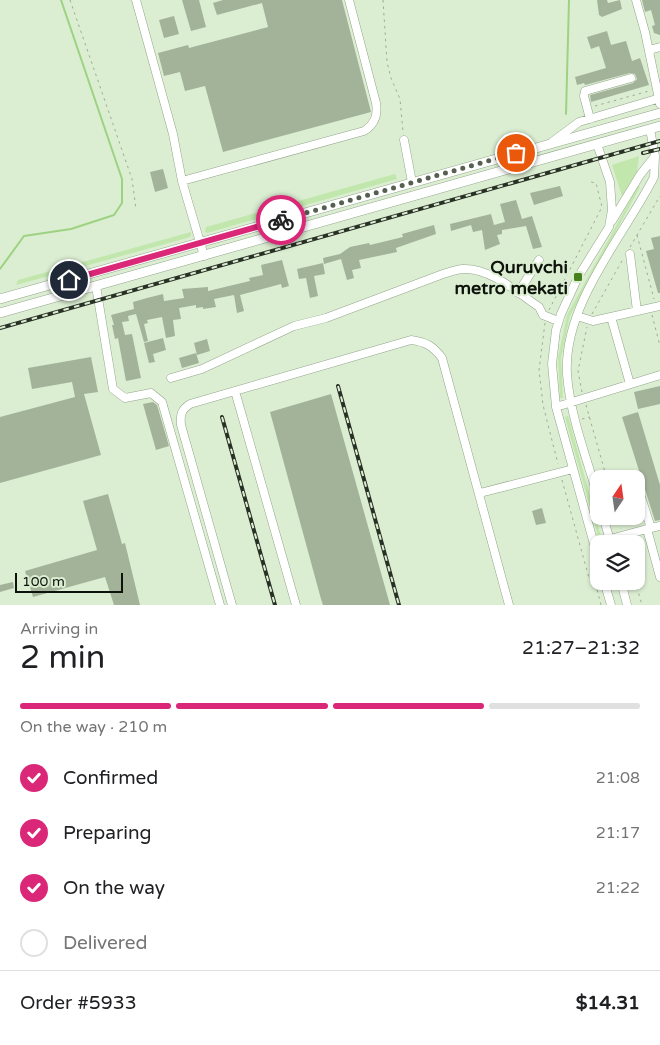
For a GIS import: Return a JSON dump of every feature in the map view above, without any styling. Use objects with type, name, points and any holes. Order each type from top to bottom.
[{"type":"main road","points":[[0,299],[200,244],[593,130],[660,113]]},
{"type":"main road","points":[[647,115],[650,129]]},
{"type":"main road","points":[[0,314],[660,126]]},
{"type":"main road","points":[[593,130],[598,144]]},
{"type":"main road","points":[[12,296],[16,309]]},
{"type":"street","points":[[136,0],[172,134],[182,181],[204,256]]},
{"type":"street","points":[[182,181],[364,131],[370,126],[376,116],[376,103],[349,0]]},
{"type":"street","points":[[551,143],[579,122],[659,98],[636,0]]},
{"type":"street","points":[[649,50],[660,46]]},
{"type":"street","points":[[590,119],[585,91],[631,78]]},
{"type":"street","points":[[591,470],[572,403],[567,371],[568,353],[577,316],[597,275],[658,170],[650,129]]},
{"type":"street","points":[[404,140],[412,182]]},
{"type":"street","points":[[598,144],[613,196],[609,227]]},
{"type":"street","points":[[591,535],[556,407],[552,364],[558,321],[578,277],[640,176],[655,156]]},
{"type":"street","points":[[628,253],[637,311]]},
{"type":"street","points":[[518,293],[539,260]]},
{"type":"street","points":[[171,378],[202,369],[294,326],[326,318],[443,274],[463,269],[478,271],[492,276],[539,307],[544,315],[558,321]]},
{"type":"street","points":[[96,286],[113,390],[125,398],[151,393],[162,402],[220,605]]},
{"type":"street","points":[[577,316],[589,320],[655,307]]},
{"type":"street","points":[[611,317],[630,384]]},
{"type":"street","points":[[232,605],[180,416],[183,409],[190,404],[411,340],[426,343],[435,349],[442,358],[509,605]]},
{"type":"street","points":[[556,407],[660,375]]},
{"type":"street","points":[[234,391],[296,605]]},
{"type":"street","points":[[480,493],[573,469]]},
{"type":"street","points":[[645,513],[660,577]]},
{"type":"street","points":[[630,535],[660,526]]},
{"type":"street","points":[[607,590],[611,605]]},
{"type":"street","points":[[623,590],[627,605]]},
{"type":"path","points":[[70,0],[132,179],[136,209]]},
{"type":"path","points":[[383,0],[387,62],[391,78],[400,99],[404,140]]},
{"type":"path","points":[[588,109],[652,90],[659,98]]},
{"type":"path","points":[[605,470],[578,371],[589,320],[660,196]]},
{"type":"path","points":[[637,235],[655,307],[660,346]]},
{"type":"path","points":[[582,419],[590,416]]},
{"type":"path","points":[[549,430],[555,427]]},
{"type":"path","points":[[637,590],[641,605]]},
{"type":"green space","points":[[639,156],[637,172],[622,196],[612,165]]},
{"type":"green space","points":[[395,174],[397,179],[207,233],[205,231],[206,227]]},
{"type":"green space","points":[[638,186],[640,187],[570,316],[561,358],[563,398],[560,398],[558,358],[567,315]]},
{"type":"green space","points":[[191,232],[191,236],[187,238],[16,285],[18,280]]},
{"type":"green space","points":[[568,416],[590,496],[590,508],[565,417]]},
{"type":"green space","points":[[595,525],[598,525],[601,535],[598,535]]},
{"type":"building","points":[[182,0],[199,0],[206,27],[191,31]]},
{"type":"building","points":[[223,0],[342,0],[371,112],[223,152],[205,86],[185,91],[180,72],[164,76],[158,53],[188,45],[189,48],[268,27],[262,3],[217,15],[213,3]]},
{"type":"building","points":[[597,0],[607,0],[608,3],[620,0],[622,9],[602,17],[599,15]]},
{"type":"building","points":[[642,0],[660,0],[660,35],[654,33],[652,26],[655,25],[651,10],[645,12]]},
{"type":"building","points":[[174,16],[179,34],[164,38],[159,20]]},
{"type":"building","points":[[607,31],[611,45],[626,41],[632,61],[640,58],[649,85],[591,102],[590,95],[633,83],[637,79],[635,74],[630,73],[585,85],[584,83],[577,85],[575,77],[606,68],[599,46],[591,49],[587,37]]},
{"type":"building","points":[[163,169],[168,188],[155,192],[150,172]]},
{"type":"building","points":[[560,186],[563,196],[534,205],[530,193]]},
{"type":"building","points":[[516,200],[522,219],[532,216],[542,247],[533,249],[526,226],[502,230],[502,234],[497,235],[500,244],[485,250],[482,230],[473,232],[471,225],[451,231],[450,224],[491,214],[494,225],[505,222],[500,204]]},
{"type":"building","points":[[434,225],[436,234],[396,248],[397,252],[359,260],[361,268],[352,270],[354,278],[347,280],[341,259],[324,264],[323,258],[340,254],[350,247],[369,243],[370,245],[403,237],[402,234]]},
{"type":"building","points":[[660,236],[660,293],[658,293],[646,251],[654,249],[651,238]]},
{"type":"building","points":[[282,260],[289,286],[282,288],[281,284],[240,295],[244,311],[237,313],[234,295],[214,299],[216,307],[203,309],[203,307],[196,308],[196,305],[179,308],[181,319],[173,320],[175,336],[166,338],[162,317],[147,320],[148,323],[144,324],[148,341],[144,342],[136,314],[128,316],[129,321],[122,322],[125,335],[132,334],[141,378],[126,381],[118,338],[115,339],[111,315],[134,309],[133,302],[163,294],[164,301],[184,298],[182,289],[208,287],[208,291],[250,281],[249,278],[263,275],[261,265]]},
{"type":"building","points":[[323,263],[325,274],[314,276],[318,296],[310,298],[306,278],[299,279],[297,269]]},
{"type":"building","points":[[163,338],[166,350],[153,354],[155,362],[149,363],[144,343]]},
{"type":"building","points":[[207,339],[210,351],[197,355],[194,343]]},
{"type":"building","points":[[196,353],[199,363],[182,368],[179,358]]},
{"type":"building","points":[[91,357],[98,392],[84,394],[101,455],[0,483],[0,417],[75,397],[72,382],[32,389],[28,368]]},
{"type":"building","points":[[660,386],[660,404],[638,409],[634,392]]},
{"type":"building","points":[[331,394],[390,605],[323,605],[321,599],[270,412]]},
{"type":"building","points":[[153,402],[157,405],[169,446],[156,450],[143,404]]},
{"type":"building","points":[[638,412],[660,485],[660,520],[655,521],[645,489],[645,470],[639,470],[622,417]]},
{"type":"building","points":[[108,494],[122,544],[125,543],[140,605],[114,605],[105,577],[33,597],[25,571],[97,550],[83,501]]},
{"type":"building","points":[[542,508],[546,523],[536,525],[532,511]]},
{"type":"building","points":[[13,582],[14,588],[0,592],[0,585]]},
{"type":"waterway","points":[[0,269],[24,236],[71,229],[114,215],[122,203],[122,179],[61,0]]},
{"type":"waterway","points":[[566,114],[569,0]]},
{"type":"railway","points":[[0,328],[660,141]]},
{"type":"railway","points":[[643,153],[660,149]]},
{"type":"railway","points":[[338,386],[399,605]]},
{"type":"railway","points":[[222,417],[275,605]]},
{"type":"way so far","points":[[281,220],[516,153]]},
{"type":"place","name":"Quruvchi metro mekati","points":[[578,277]]},
{"type":"route","points":[[69,280],[281,220]]}]
